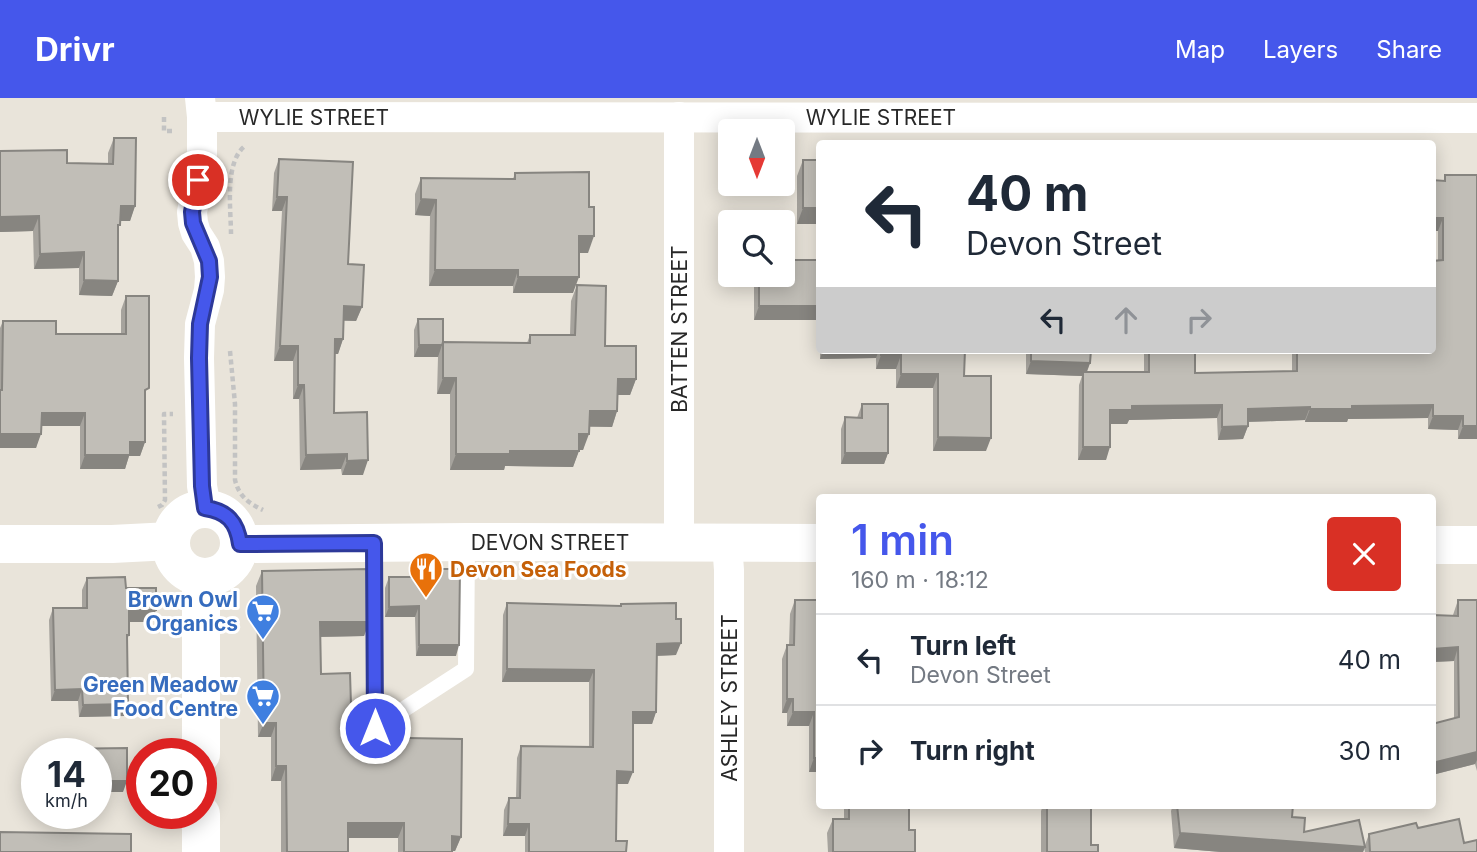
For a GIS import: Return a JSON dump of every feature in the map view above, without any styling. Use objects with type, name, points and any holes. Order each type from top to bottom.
[{"type":"main road","points":[[0,544],[113,544],[164,524],[175,525],[193,510],[205,508],[226,515],[234,523],[240,544],[237,557],[224,571],[213,576],[201,578],[187,573],[173,558],[164,524]]},
{"type":"main road","name":"DEVON STREET","points":[[240,544],[816,543]]},
{"type":"main road","points":[[1436,545],[1477,545]]},
{"type":"main road","points":[[201,578],[201,738]]},
{"type":"main road","points":[[201,829],[201,852]]},
{"type":"street","name":"WYLIE STREET","points":[[201,108],[678,117],[1477,118]]},
{"type":"street","points":[[201,108],[202,159],[192,212],[196,233],[205,247],[209,261],[210,277],[200,324],[199,358],[202,486],[205,508]]},
{"type":"street","name":"BATTEN STREET","points":[[678,117],[678,542]]},
{"type":"street","name":"ASHLEY STREET","points":[[727,543],[729,852]]},
{"type":"lane","points":[[374,543],[375,728],[466,669],[467,542]]},
{"type":"path","points":[[164,117],[164,131],[174,131]]},
{"type":"path","points":[[231,240],[233,162],[239,150],[251,141]]},
{"type":"path","points":[[229,342],[235,404],[234,480],[242,497],[254,506],[272,513]]},
{"type":"path","points":[[164,524],[164,414],[179,414]]},
{"type":"building","points":[[114,138],[136,138],[135,206],[121,206],[118,225],[118,281],[84,280],[84,252],[40,254],[39,216],[0,217],[0,151],[67,150],[67,163],[113,164]]},
{"type":"building","points":[[279,159],[353,162],[348,264],[364,265],[362,307],[344,306],[343,339],[335,339],[334,413],[367,412],[368,460],[347,461],[347,454],[306,455],[304,385],[298,385],[298,346],[280,346],[287,197],[277,197]]},
{"type":"building","points":[[803,160],[816,160],[816,208],[803,208]]},
{"type":"building","points":[[589,172],[589,207],[594,207],[594,236],[579,236],[579,277],[518,277],[518,270],[435,270],[436,200],[421,199],[421,178],[515,179],[515,173]]},
{"type":"building","points":[[1445,175],[1477,175],[1477,426],[1463,426],[1463,416],[1433,416],[1433,405],[1352,406],[1352,409],[1248,409],[1248,426],[1222,427],[1222,405],[1132,406],[1132,410],[1110,410],[1110,447],[1083,447],[1083,372],[1149,372],[1149,354],[1195,354],[1195,373],[1297,371],[1297,354],[1436,354],[1436,261],[1443,260],[1443,218],[1436,218],[1436,180],[1445,181]]},
{"type":"building","points":[[795,260],[816,260],[816,306],[759,306],[759,287],[795,287]]},
{"type":"building","points":[[577,285],[606,286],[605,346],[636,346],[636,379],[618,379],[617,411],[590,411],[589,434],[579,434],[579,451],[456,454],[456,378],[443,378],[443,342],[530,343],[530,335],[575,335]]},
{"type":"building","points":[[126,296],[149,296],[149,388],[145,390],[145,442],[130,442],[130,455],[85,455],[85,413],[42,413],[41,434],[0,434],[3,321],[56,321],[56,334],[126,334]]},
{"type":"building","points":[[418,319],[443,319],[442,345],[419,345]]},
{"type":"building","points":[[965,354],[964,376],[991,376],[991,438],[938,437],[938,374],[901,374],[901,355],[881,355]]},
{"type":"building","points":[[1031,354],[1091,354],[1090,363],[1031,361]]},
{"type":"building","points":[[862,404],[888,404],[888,453],[845,453],[845,417],[862,418]]},
{"type":"building","points":[[369,569],[369,622],[320,622],[321,674],[350,673],[352,737],[462,739],[461,837],[452,836],[452,852],[404,852],[404,823],[348,823],[348,852],[287,852],[286,766],[276,766],[276,723],[264,723],[262,571]]},
{"type":"building","points":[[418,569],[460,569],[459,645],[419,645],[419,606],[389,607],[389,577],[418,577]]},
{"type":"building","points":[[125,577],[126,588],[156,588],[156,610],[129,610],[128,704],[83,705],[82,689],[55,690],[53,608],[87,608],[87,578]]},
{"type":"building","points":[[795,600],[816,600],[816,758],[814,712],[793,712],[793,699],[787,699],[787,645],[794,645]]},
{"type":"building","points":[[1458,600],[1477,600],[1477,752],[1436,762],[1436,723],[1459,717],[1458,647],[1436,649],[1436,615],[1458,616]]},
{"type":"building","points":[[507,603],[621,606],[676,603],[676,619],[681,619],[681,643],[657,644],[656,712],[633,712],[633,772],[617,771],[616,841],[627,841],[626,852],[529,852],[529,824],[508,824],[509,798],[520,798],[521,746],[593,747],[594,670],[507,669]]},
{"type":"building","points":[[112,748],[126,748],[126,781],[112,781]]},
{"type":"building","points":[[849,809],[909,809],[909,830],[915,830],[915,852],[833,852],[833,819],[849,819]]},
{"type":"building","points":[[1047,809],[1091,809],[1091,845],[1098,845],[1098,852],[1047,852]]},
{"type":"building","points":[[1177,809],[1293,809],[1292,817],[1305,818],[1304,832],[1359,820],[1365,847],[1180,833]]},
{"type":"building","points":[[1459,819],[1464,843],[1477,840],[1477,852],[1370,852],[1369,834],[1416,823],[1418,828]]},
{"type":"building","points":[[0,832],[131,834],[131,852],[0,852]]},
{"type":"place","name":"Devon Sea Foods","points":[[426,599]]},
{"type":"place","name":"Brown Owl Organics","points":[[263,641]]},
{"type":"place","name":"Green Meadow Food Centre","points":[[263,726]]},
{"type":"route","points":[[198,180],[192,212],[193,223],[205,247],[210,277],[200,324],[199,358],[202,486],[205,508],[226,515],[234,523],[240,544],[374,543],[375,728]]}]
